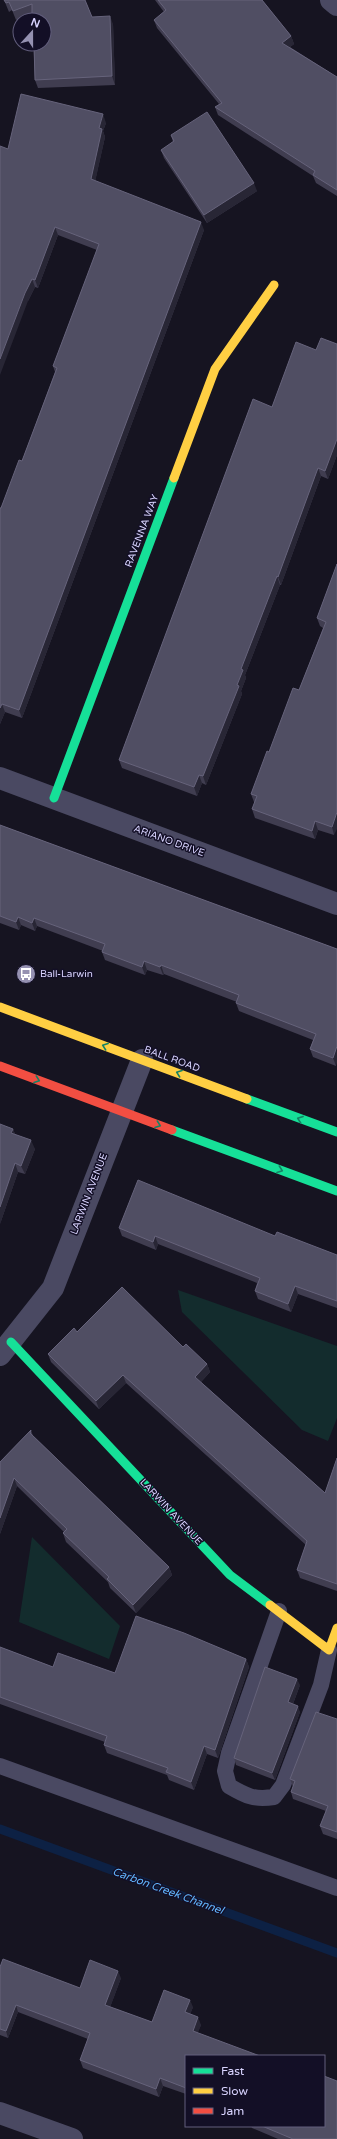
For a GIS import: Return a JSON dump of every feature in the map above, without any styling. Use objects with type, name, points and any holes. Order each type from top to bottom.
[{"type":"street","points":[[331,0],[337,5]]},
{"type":"street","name":"RAVENNA WAY","points":[[54,798],[214,369],[274,284]]},
{"type":"street","name":"ARIANO DRIVE","points":[[0,778],[337,904]]},
{"type":"street","name":"BALL ROAD","points":[[0,1007],[337,1132]]},
{"type":"street","name":"LARWIN AVENUE","points":[[142,1060],[53,1288],[5,1348],[230,1575],[329,1650]]},
{"type":"street","points":[[0,1066],[337,1191]]},
{"type":"street","points":[[329,1650],[337,1628]]},
{"type":"street","points":[[0,2113],[72,2139]]},
{"type":"lane","points":[[279,1611],[229,1753],[225,1771],[229,1786],[244,1795],[258,1799],[274,1797],[283,1785],[321,1685],[329,1650]]},
{"type":"lane","points":[[0,1766],[337,1888]]},
{"type":"green space","points":[[178,1290],[337,1346],[337,1418],[328,1441],[302,1430],[182,1312]]},
{"type":"green space","points":[[32,1537],[120,1626],[109,1659],[19,1622]]},
{"type":"building","points":[[4,0],[85,0],[92,17],[110,16],[112,76],[35,80],[34,52],[52,52],[52,12],[32,12],[32,4],[13,11],[9,2],[6,3]]},
{"type":"building","points":[[158,0],[262,0],[291,36],[282,43],[337,77],[337,190],[313,175],[315,171],[215,107],[222,103],[154,20],[166,10]]},
{"type":"building","points":[[21,94],[103,114],[99,128],[102,129],[91,179],[201,222],[19,710],[2,704],[0,708],[0,508],[19,460],[22,461],[57,368],[53,366],[99,244],[55,227],[35,280],[32,279],[25,293],[0,359],[0,146],[8,149]]},
{"type":"building","points":[[207,112],[254,183],[204,215],[161,150],[174,141],[171,135]]},
{"type":"building","points":[[321,338],[337,344],[337,439],[325,471],[318,468],[278,577],[277,576],[241,669],[243,670],[237,685],[239,686],[203,776],[199,775],[194,787],[119,760],[253,399],[272,407],[296,342],[316,350]]},
{"type":"building","points":[[337,564],[337,812],[332,827],[315,821],[312,831],[252,809],[257,796],[251,794],[267,751],[269,752],[293,688],[299,690],[326,622],[317,618]]},
{"type":"building","points":[[0,825],[337,949],[337,1046],[333,1058],[310,1049],[316,1034],[236,1003],[239,995],[161,965],[160,967],[144,961],[142,967],[102,952],[105,944],[34,918],[32,923],[18,917],[16,922],[0,916]]},
{"type":"building","points":[[0,1124],[13,1129],[11,1133],[31,1140],[21,1166],[15,1163],[0,1207]]},
{"type":"building","points":[[138,1180],[275,1236],[277,1232],[337,1255],[337,1301],[295,1286],[288,1304],[255,1291],[260,1278],[155,1236],[153,1242],[119,1228]]},
{"type":"building","points":[[122,1287],[183,1347],[186,1344],[207,1364],[195,1377],[325,1493],[337,1458],[337,1584],[297,1570],[307,1541],[123,1375],[96,1401],[48,1354],[74,1328],[77,1332]]},
{"type":"building","points":[[31,1430],[30,1433],[169,1567],[133,1605],[107,1579],[109,1577],[63,1533],[67,1529],[14,1478],[0,1518],[0,1462]]},
{"type":"building","points":[[136,1616],[184,1633],[246,1659],[215,1750],[204,1746],[191,1782],[166,1772],[168,1768],[104,1745],[107,1736],[0,1697],[0,1647],[53,1667],[58,1653],[115,1673]]},
{"type":"building","points":[[265,1667],[297,1679],[288,1702],[298,1706],[272,1773],[234,1758]]},
{"type":"building","points":[[316,1712],[337,1719],[337,1832],[320,1826],[328,1806],[291,1792],[295,1781],[290,1779]]},
{"type":"building","points":[[3,1959],[80,1988],[90,1960],[118,1971],[105,2005],[152,2022],[164,1990],[190,2000],[185,2012],[198,2017],[193,2031],[257,2055],[185,2055],[185,2088],[160,2078],[156,2089],[80,2060],[90,2033],[16,2005],[6,2031],[0,2029],[0,1967]]},
{"type":"building","points":[[325,2076],[337,2081],[337,2139],[293,2139],[264,2127],[325,2127]]},
{"type":"waterway","name":"Carbon Creek Channel","points":[[0,1829],[337,1953]]},
{"type":"traffic: fast","points":[[54,798],[174,478]]},
{"type":"traffic: fast","points":[[247,1099],[337,1132]]},
{"type":"traffic: fast","points":[[172,1130],[337,1191]]},
{"type":"traffic: fast","points":[[11,1342],[230,1575],[270,1605]]},
{"type":"traffic: slow","points":[[174,478],[215,369],[274,285]]},
{"type":"traffic: slow","points":[[0,1007],[247,1099]]},
{"type":"traffic: slow","points":[[270,1605],[329,1650],[337,1628]]},
{"type":"traffic: jam","points":[[0,1066],[172,1130]]},
{"type":"place","name":"Ball-Larwin","points":[[26,974]]}]
